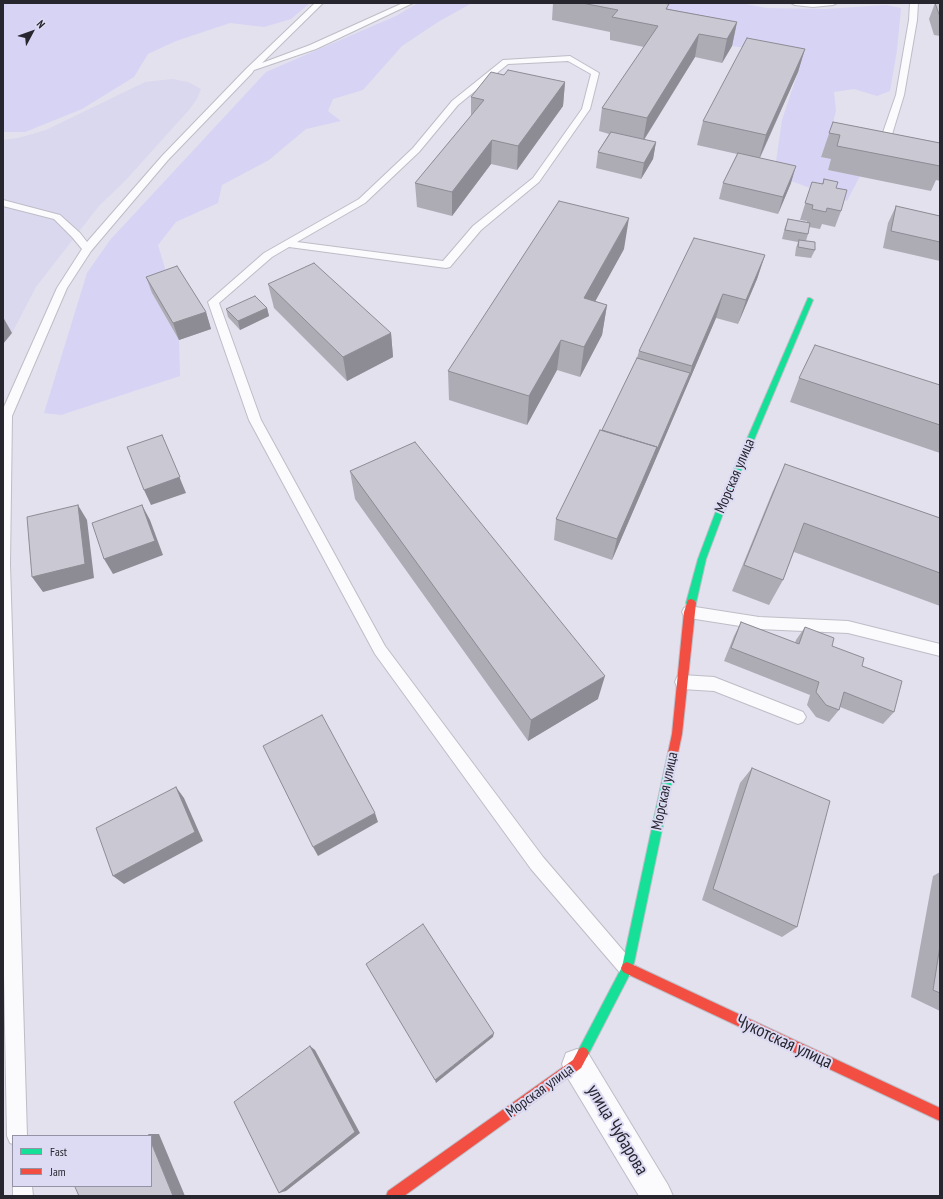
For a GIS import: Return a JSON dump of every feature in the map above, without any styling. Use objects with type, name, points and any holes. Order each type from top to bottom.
[{"type":"street","name":"Морская улица","points":[[393,1196],[577,1064],[627,968],[677,734],[689,612],[702,559],[720,511],[810,300]]},
{"type":"street","name":"Чукотская улица","points":[[627,968],[940,1115]]},
{"type":"street","name":"улица Чубарова","points":[[577,1064],[657,1196]]},
{"type":"lane","points":[[16,1135],[3,564],[6,416],[62,288],[87,249],[164,158],[249,71],[319,3]]},
{"type":"lane","points":[[249,71],[313,47],[409,3]]},
{"type":"lane","points":[[795,3],[814,5],[833,3]]},
{"type":"lane","points":[[885,141],[900,95],[913,20],[914,3]]},
{"type":"lane","points":[[287,244],[446,265],[477,228],[536,180],[586,109],[596,73],[570,58],[506,62],[455,103],[416,150],[362,201],[287,244],[268,255],[213,302],[255,420],[380,650],[538,863],[627,968]]},
{"type":"lane","points":[[3,203],[58,217],[76,235],[87,249]]},
{"type":"lane","points":[[689,612],[759,623],[848,627],[940,650]]},
{"type":"lane","points":[[682,682],[714,684],[798,717]]},
{"type":"lane","points":[[3,871],[10,856]]},
{"type":"shaded area","points":[[3,3],[310,3],[291,19],[264,27],[230,23],[176,41],[148,54],[134,77],[82,109],[25,132],[3,132]]},
{"type":"shaded area","points":[[418,3],[472,3],[438,22],[402,46],[363,90],[333,99],[328,111],[341,121],[306,129],[269,160],[222,185],[218,203],[176,222],[158,245],[167,275],[152,293],[179,340],[180,376],[61,415],[44,413],[87,273],[110,240],[266,72],[396,16]]},
{"type":"shaded area","points":[[556,3],[741,3],[766,8],[825,9],[886,5],[901,8],[897,50],[890,91],[877,96],[854,89],[834,92],[836,111],[831,130],[821,156],[831,159],[828,170],[860,176],[847,201],[774,175],[782,120],[798,72],[792,54],[732,46]]},
{"type":"shaded area","points":[[172,79],[188,82],[201,89],[197,99],[189,110],[125,181],[99,206],[36,287],[12,333],[3,344],[3,140],[18,138],[46,130],[145,82]]},
{"type":"building","points":[[582,3],[662,3],[669,4],[666,9],[737,22],[727,39],[699,34],[647,118],[602,108],[658,26],[612,17],[618,10]]},
{"type":"building","points":[[935,3],[940,3],[940,17]]},
{"type":"building","points":[[747,38],[805,49],[766,135],[703,121]]},
{"type":"building","points":[[508,70],[565,82],[518,146],[492,140],[452,192],[415,183],[484,100],[471,97],[491,72],[504,75]]},
{"type":"building","points":[[833,122],[940,143],[940,166],[837,146],[840,135],[829,133]]},
{"type":"building","points":[[611,132],[656,142],[644,163],[598,152]]},
{"type":"building","points":[[738,153],[796,166],[783,197],[723,183]]},
{"type":"building","points":[[824,179],[838,182],[836,188],[847,190],[841,211],[827,208],[826,212],[812,209],[813,205],[805,203],[812,182],[823,184]]},
{"type":"building","points":[[559,201],[629,218],[584,298],[607,305],[584,347],[561,340],[529,396],[448,371]]},
{"type":"building","points":[[896,206],[940,216],[940,242],[891,231]]},
{"type":"building","points":[[788,219],[810,223],[808,234],[785,230]]},
{"type":"building","points":[[694,238],[765,255],[746,300],[723,294],[692,366],[639,351]]},
{"type":"building","points":[[799,240],[815,242],[815,250],[798,247]]},
{"type":"building","points":[[314,263],[391,333],[343,357],[268,284]]},
{"type":"building","points":[[177,266],[206,312],[173,323],[146,277]]},
{"type":"building","points":[[255,296],[267,308],[238,321],[226,309]]},
{"type":"building","points":[[815,345],[940,385],[940,425],[799,378]]},
{"type":"building","points":[[637,358],[690,373],[655,454],[657,447],[602,430]]},
{"type":"building","points":[[600,430],[657,447],[617,539],[556,519]]},
{"type":"building","points":[[162,435],[180,477],[144,490],[127,447]]},
{"type":"building","points":[[415,442],[605,676],[531,720],[350,471]]},
{"type":"building","points":[[785,464],[940,518],[940,573],[804,523],[783,580],[744,565]]},
{"type":"building","points":[[78,505],[85,564],[32,577],[27,517]]},
{"type":"building","points":[[142,505],[155,541],[104,559],[92,523]]},
{"type":"building","points":[[741,622],[799,644],[805,627],[834,638],[832,646],[864,658],[862,666],[902,681],[894,712],[844,692],[839,710],[826,705],[816,692],[819,682],[731,648]]},
{"type":"building","points":[[322,715],[375,813],[313,847],[263,746]]},
{"type":"building","points":[[752,768],[830,801],[797,927],[713,889]]},
{"type":"building","points":[[176,787],[195,832],[113,876],[96,828]]},
{"type":"building","points":[[423,924],[494,1033],[435,1080],[366,964]]},
{"type":"building","points":[[940,946],[940,993],[933,990]]},
{"type":"building","points":[[310,1046],[355,1132],[279,1193],[234,1102]]},
{"type":"building","points":[[152,1144],[173,1196],[79,1196],[75,1187],[152,1187]]},
{"type":"traffic: fast","points":[[691,603],[702,559],[720,511],[810,300]]},
{"type":"traffic: fast","points":[[583,1053],[627,968],[673,753]]},
{"type":"traffic: jam","points":[[673,753],[677,734],[691,603]]},
{"type":"traffic: jam","points":[[627,968],[940,1115]]},
{"type":"traffic: jam","points":[[393,1196],[577,1064],[583,1053]]}]
